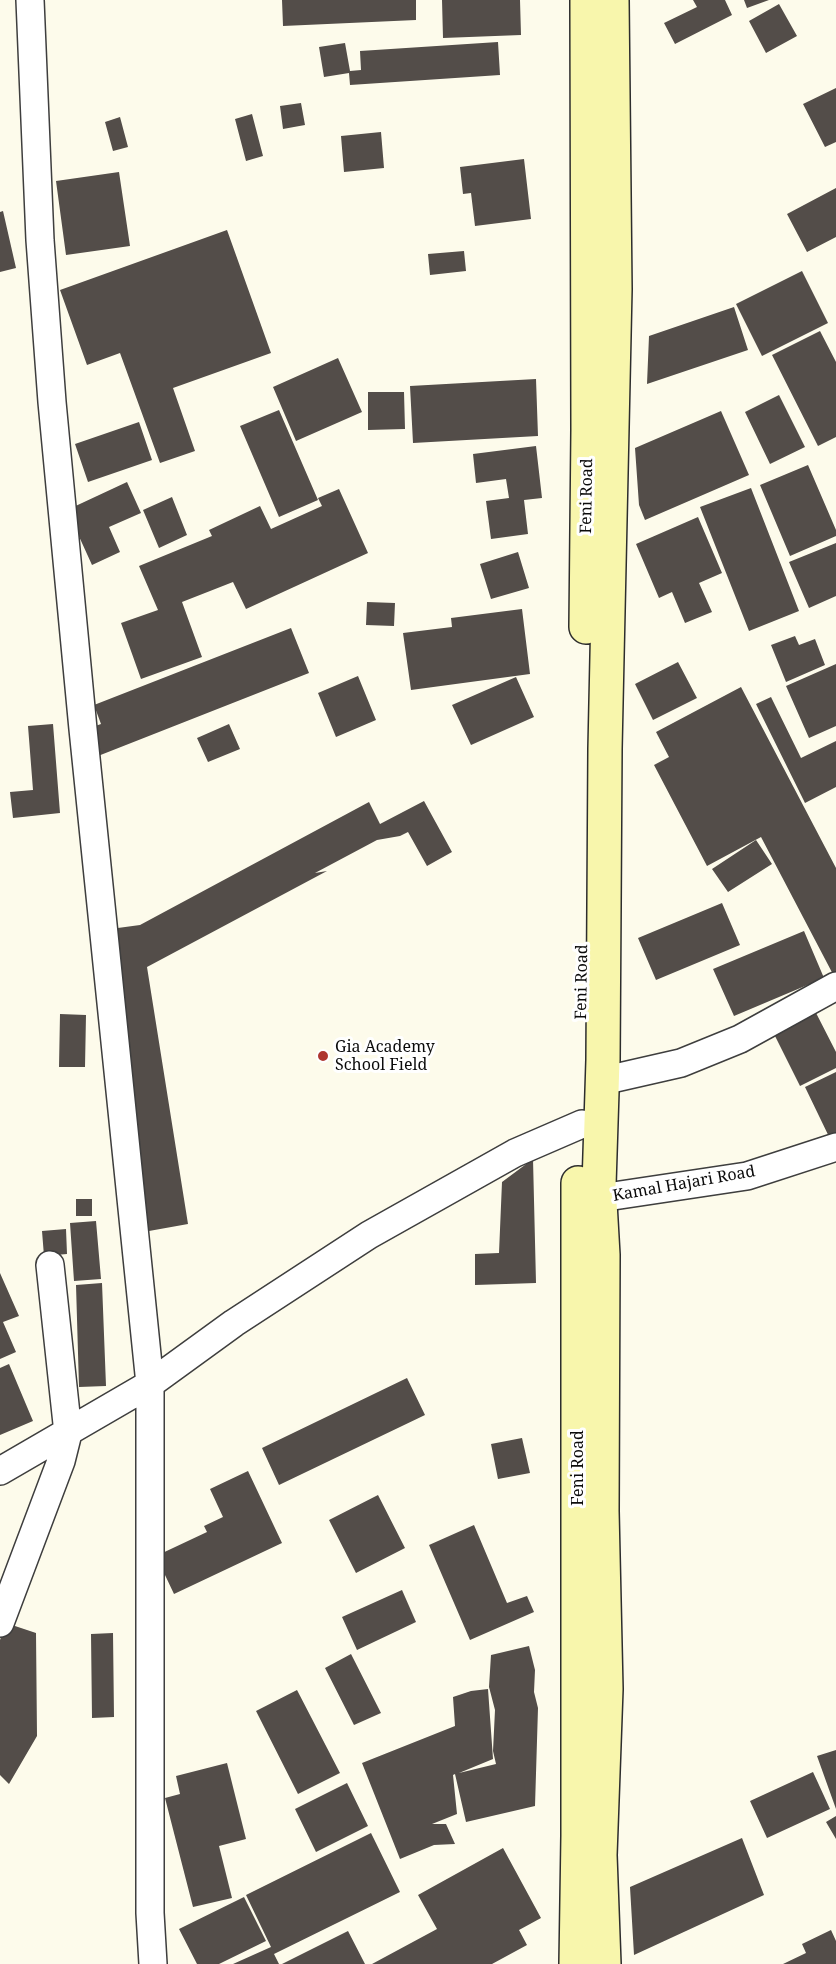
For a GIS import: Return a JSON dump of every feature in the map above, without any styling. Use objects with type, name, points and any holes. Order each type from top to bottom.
[{"type":"main road","name":"Feni Road","points":[[576,1964],[578,1185],[582,1124],[588,430],[587,0]]},
{"type":"main road","points":[[604,1964],[600,1855],[606,1689],[602,1511],[603,1255],[600,1198],[605,749],[615,290],[612,0]]},
{"type":"street","points":[[30,0],[40,240],[52,402],[150,1384],[150,1913],[153,1964]]},
{"type":"street","points":[[602,1081],[681,1062],[740,1039],[836,986]]},
{"type":"street","points":[[0,1471],[150,1384],[234,1323],[369,1235],[514,1154],[582,1124]]},
{"type":"street","name":"Kamal Hajari Road","points":[[600,1198],[747,1176],[836,1147]]},
{"type":"street","points":[[0,1623],[61,1461],[68,1433],[50,1265]]},
{"type":"building","points":[[282,0],[416,0],[416,20],[283,26]]},
{"type":"building","points":[[442,0],[520,0],[521,35],[443,38]]},
{"type":"building","points":[[693,0],[725,0],[732,15],[675,44],[664,23],[697,7]]},
{"type":"building","points":[[744,0],[769,0],[747,8]]},
{"type":"building","points":[[779,4],[797,36],[766,53],[749,21]]},
{"type":"building","points":[[498,42],[500,75],[350,85],[349,73],[324,77],[319,47],[345,43],[350,71],[361,70],[360,51]]},
{"type":"building","points":[[836,88],[836,142],[825,147],[803,104]]},
{"type":"building","points":[[301,103],[305,125],[283,129],[280,106]]},
{"type":"building","points":[[252,114],[263,156],[246,161],[235,119]]},
{"type":"building","points":[[120,117],[128,147],[113,151],[105,122]]},
{"type":"building","points":[[381,132],[384,168],[344,172],[341,136]]},
{"type":"building","points":[[524,159],[531,219],[475,226],[471,193],[463,194],[460,167]]},
{"type":"building","points":[[119,172],[130,246],[66,255],[56,181]]},
{"type":"building","points":[[836,188],[836,237],[807,252],[787,214]]},
{"type":"building","points":[[3,211],[16,268],[0,272],[0,212]]},
{"type":"building","points":[[227,230],[271,353],[173,388],[195,451],[160,463],[120,353],[87,365],[60,290]]},
{"type":"building","points":[[464,251],[466,271],[430,275],[428,254]]},
{"type":"building","points":[[802,271],[828,323],[762,356],[736,304]]},
{"type":"building","points":[[734,307],[748,350],[647,384],[649,336]]},
{"type":"building","points":[[820,331],[836,362],[836,437],[818,446],[772,355]]},
{"type":"building","points":[[338,358],[362,412],[296,441],[273,387]]},
{"type":"building","points":[[536,379],[538,436],[413,443],[410,386]]},
{"type":"building","points":[[368,392],[404,392],[405,429],[368,430]]},
{"type":"building","points":[[779,395],[805,447],[770,464],[745,412]]},
{"type":"building","points":[[279,410],[318,500],[279,517],[240,426]]},
{"type":"building","points":[[721,411],[749,475],[645,520],[639,505],[635,448]]},
{"type":"building","points":[[139,422],[152,460],[88,482],[75,444]]},
{"type":"building","points":[[536,446],[542,498],[524,500],[528,534],[491,539],[486,501],[509,498],[506,479],[476,483],[473,454]]},
{"type":"building","points":[[808,465],[836,530],[836,536],[790,556],[760,485]]},
{"type":"building","points":[[127,482],[141,513],[109,527],[120,552],[92,565],[67,510]]},
{"type":"building","points":[[751,488],[799,611],[749,631],[700,507]]},
{"type":"building","points":[[339,489],[368,553],[246,609],[233,582],[182,602],[202,657],[141,679],[121,623],[158,610],[139,566],[212,536],[209,530],[260,506],[271,529],[322,506],[318,498]]},
{"type":"building","points":[[172,497],[187,535],[159,548],[143,510]]},
{"type":"building","points":[[698,517],[722,573],[699,583],[712,612],[685,623],[672,592],[659,598],[636,544]]},
{"type":"building","points":[[836,543],[836,596],[809,608],[789,562]]},
{"type":"building","points":[[518,552],[529,588],[491,599],[480,564]]},
{"type":"building","points":[[367,602],[395,603],[394,626],[366,625]]},
{"type":"building","points":[[522,609],[530,674],[411,690],[403,633],[452,627],[451,618]]},
{"type":"building","points":[[291,628],[309,673],[98,756],[87,729],[101,724],[94,705]]},
{"type":"building","points":[[795,636],[799,645],[815,639],[825,665],[786,682],[771,645]]},
{"type":"building","points":[[678,662],[697,698],[653,720],[635,684]]},
{"type":"building","points":[[836,664],[836,726],[809,738],[786,686]]},
{"type":"building","points":[[358,676],[376,720],[336,737],[318,693]]},
{"type":"building","points":[[516,677],[534,717],[471,745],[452,705]]},
{"type":"building","points":[[741,687],[836,868],[836,980],[761,837],[707,866],[654,765],[669,757],[656,732]]},
{"type":"building","points":[[771,697],[801,758],[836,741],[836,787],[805,803],[756,704]]},
{"type":"building","points":[[53,724],[60,813],[13,818],[10,792],[33,790],[28,726]]},
{"type":"building","points":[[229,724],[240,749],[208,762],[197,738]]},
{"type":"building","points":[[424,801],[452,852],[427,866],[408,832],[400,836],[377,840],[315,873],[327,871],[147,967],[188,1224],[149,1231],[133,1200],[103,930],[140,925],[369,802],[380,824]]},
{"type":"building","points":[[756,840],[772,864],[728,892],[712,869]]},
{"type":"building","points":[[722,903],[740,945],[656,980],[638,938]]},
{"type":"building","points":[[804,931],[824,978],[734,1016],[713,969]]},
{"type":"building","points":[[814,1009],[836,1052],[836,1068],[800,1086],[772,1030]]},
{"type":"building","points":[[60,1014],[86,1015],[85,1067],[59,1067]]},
{"type":"building","points":[[836,1072],[836,1143],[833,1145],[805,1087]]},
{"type":"building","points":[[533,1159],[536,1283],[475,1285],[475,1254],[499,1253],[502,1182]]},
{"type":"building","points":[[76,1199],[92,1199],[92,1216],[76,1216]]},
{"type":"building","points":[[96,1221],[101,1279],[74,1281],[70,1223]]},
{"type":"building","points":[[66,1229],[67,1254],[44,1256],[42,1231]]},
{"type":"building","points":[[0,1273],[19,1316],[3,1322],[16,1352],[0,1359]]},
{"type":"building","points":[[102,1283],[106,1386],[79,1387],[76,1285]]},
{"type":"building","points":[[9,1364],[33,1421],[0,1435],[0,1368]]},
{"type":"building","points":[[407,1378],[425,1415],[279,1485],[262,1448]]},
{"type":"building","points":[[522,1438],[530,1473],[498,1479],[491,1444]]},
{"type":"building","points":[[248,1471],[282,1543],[174,1594],[156,1556],[207,1532],[204,1526],[223,1517],[210,1489]]},
{"type":"building","points":[[378,1495],[405,1548],[356,1573],[329,1520]]},
{"type":"building","points":[[474,1525],[507,1603],[527,1596],[534,1612],[470,1640],[429,1545]]},
{"type":"building","points":[[402,1590],[416,1622],[357,1650],[342,1617]]},
{"type":"building","points":[[6,1623],[36,1633],[37,1736],[9,1784],[0,1775],[0,1640]]},
{"type":"building","points":[[113,1633],[114,1717],[92,1718],[91,1634]]},
{"type":"building","points":[[529,1646],[535,1670],[534,1692],[538,1708],[535,1806],[466,1822],[455,1774],[453,1775],[457,1814],[432,1824],[446,1824],[455,1844],[434,1845],[400,1859],[362,1763],[455,1726],[453,1697],[471,1691],[488,1689],[493,1759],[459,1773],[496,1764],[493,1751],[495,1710],[489,1687],[491,1655]]},
{"type":"building","points":[[351,1654],[381,1713],[354,1725],[325,1668]]},
{"type":"building","points":[[297,1690],[340,1773],[298,1794],[256,1711]]},
{"type":"building","points":[[836,1750],[836,1809],[817,1756]]},
{"type":"building","points":[[227,1763],[246,1839],[219,1846],[232,1898],[193,1907],[165,1798],[180,1794],[176,1776]]},
{"type":"building","points":[[813,1772],[830,1809],[767,1838],[750,1801]]},
{"type":"building","points":[[347,1783],[368,1826],[316,1852],[295,1809]]},
{"type":"building","points":[[836,1816],[836,1839],[826,1822]]},
{"type":"building","points":[[371,1833],[400,1892],[274,1954],[279,1964],[233,1964],[271,1947],[246,1895]]},
{"type":"building","points":[[742,1838],[764,1895],[634,1955],[630,1887]]},
{"type":"building","points":[[503,1848],[541,1918],[519,1930],[527,1945],[492,1964],[372,1964],[437,1929],[418,1895]]},
{"type":"building","points":[[244,1897],[266,1941],[219,1964],[197,1964],[179,1929]]},
{"type":"building","points":[[831,1930],[836,1941],[836,1964],[783,1964],[806,1953],[802,1944]]},
{"type":"building","points":[[348,1931],[365,1964],[282,1964]]},
{"type":"place","name":"Gia Academy School Field","points":[[323,1056]]}]
